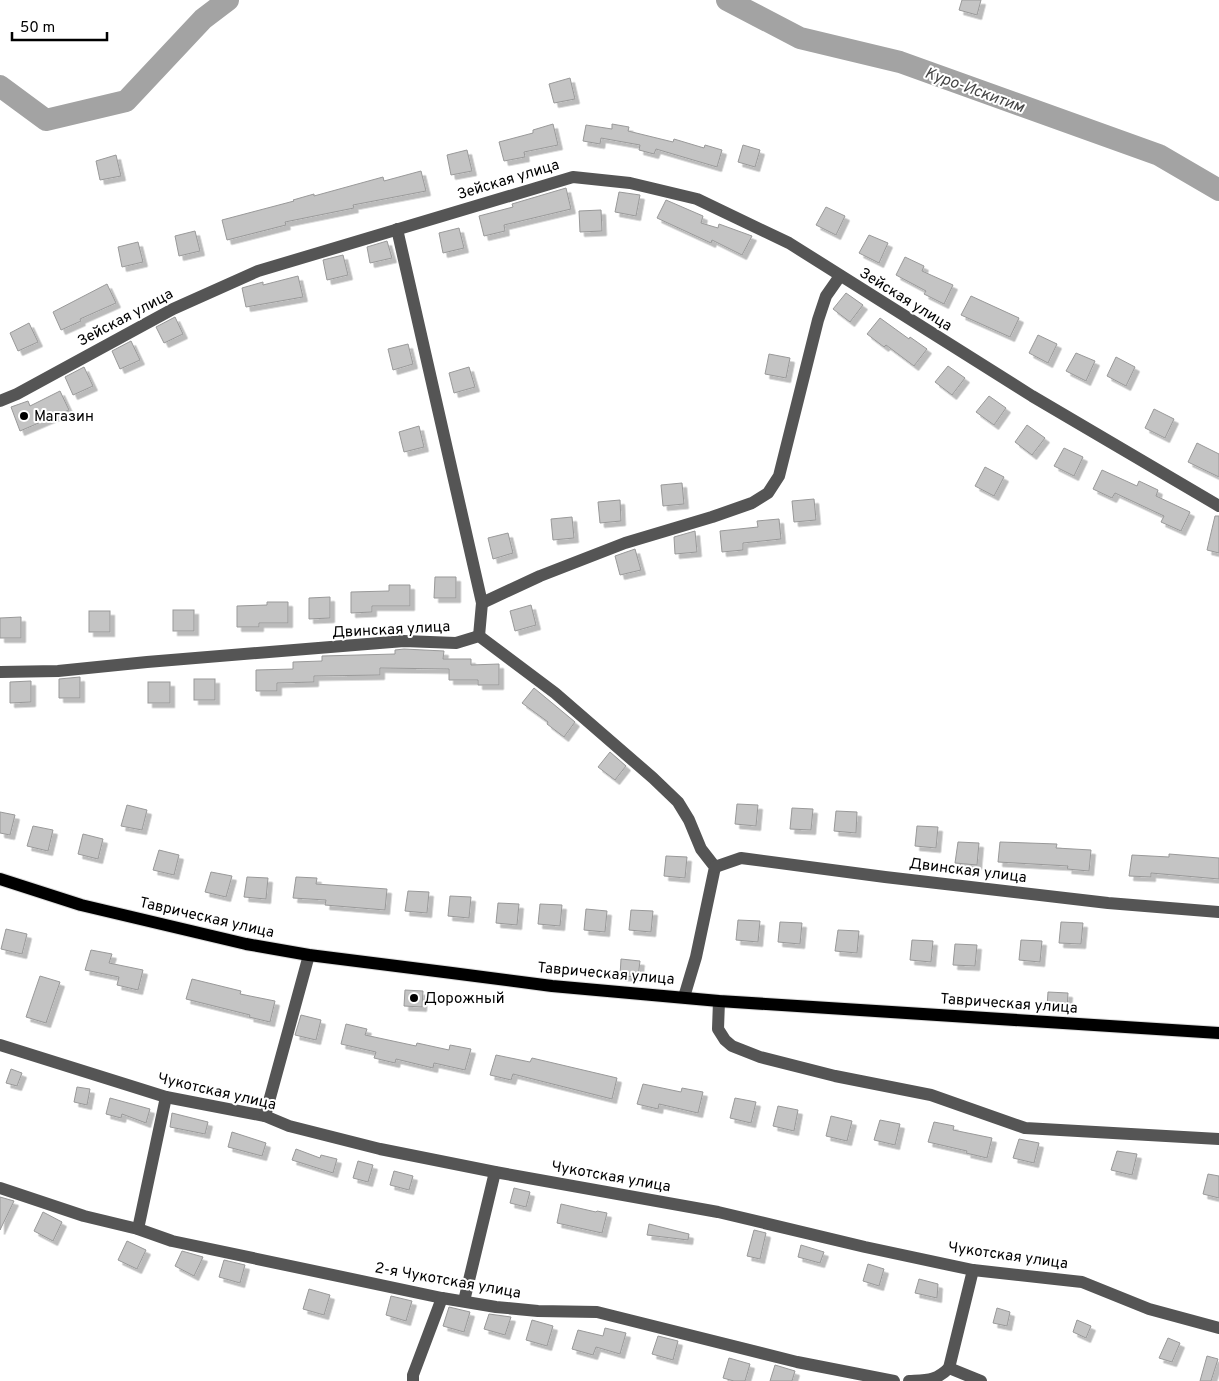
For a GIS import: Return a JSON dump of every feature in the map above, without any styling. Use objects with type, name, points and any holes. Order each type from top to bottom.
[{"type":"main road","name":"Таврическая улица","points":[[0,879],[81,905],[246,944],[309,955],[552,986],[719,1000],[1219,1033]]},
{"type":"street","name":"Зейская улица","points":[[0,401],[17,394],[173,309],[258,271],[572,177],[630,183],[697,200],[789,243],[1032,396],[1219,506]]},
{"type":"street","points":[[397,229],[482,603],[478,636],[555,693],[678,802],[689,820],[701,849],[715,867],[696,957],[684,996]]},
{"type":"street","points":[[482,603],[540,576],[626,543],[752,503],[768,493],[779,476],[818,320],[826,296],[840,276]]},
{"type":"street","name":"Двинская улица","points":[[0,672],[58,671],[404,641],[456,642],[478,636]]},
{"type":"street","name":"Двинская улица","points":[[715,867],[741,858],[1108,903],[1219,912]]},
{"type":"street","points":[[265,1116],[309,955]]},
{"type":"street","points":[[719,1000],[718,1029],[725,1040],[732,1046],[760,1057],[835,1076],[930,1095],[1025,1128],[1219,1139]]},
{"type":"street","name":"Чукотская улица","points":[[0,1045],[166,1097],[265,1116],[289,1126],[380,1149],[495,1172],[718,1212],[865,1247],[973,1270],[1082,1282],[1149,1308],[1219,1328]]},
{"type":"street","points":[[138,1229],[166,1097]]},
{"type":"street","points":[[464,1301],[495,1172]]},
{"type":"street","name":"2-я Чукотская улица","points":[[0,1188],[84,1216],[138,1229],[172,1241],[442,1298],[538,1312],[597,1312],[797,1362],[894,1381]]},
{"type":"street","points":[[909,1381],[930,1380],[941,1376],[949,1368],[973,1270]]},
{"type":"street","points":[[413,1381],[413,1375],[442,1298]]},
{"type":"street","points":[[949,1368],[981,1381]]},
{"type":"building","points":[[962,0],[981,0],[977,15],[959,10]]},
{"type":"building","points":[[570,78],[575,99],[554,103],[549,84]]},
{"type":"building","points":[[553,124],[558,145],[524,152],[525,157],[504,161],[499,142],[533,133],[533,130]]},
{"type":"building","points":[[612,124],[629,127],[628,131],[673,142],[674,139],[704,148],[705,145],[722,150],[717,167],[656,149],[654,154],[639,150],[640,145],[601,138],[600,144],[583,141],[586,125],[612,129]]},
{"type":"building","points":[[743,145],[760,150],[755,167],[738,162]]},
{"type":"building","points":[[467,150],[472,171],[451,175],[447,155]]},
{"type":"building","points":[[116,155],[121,176],[100,180],[96,161]]},
{"type":"building","points":[[421,171],[426,191],[353,205],[354,208],[285,222],[286,225],[227,240],[222,220],[383,177],[384,181]]},
{"type":"building","points":[[566,188],[571,209],[504,225],[505,231],[484,236],[479,216],[513,207],[512,204]]},
{"type":"building","points":[[619,192],[640,195],[636,216],[615,212]]},
{"type":"building","points":[[666,200],[703,216],[701,223],[718,228],[719,224],[752,236],[742,255],[712,240],[711,243],[657,218]]},
{"type":"building","points":[[826,207],[845,216],[836,235],[816,225]]},
{"type":"building","points":[[601,210],[602,231],[580,232],[579,211]]},
{"type":"building","points":[[459,228],[464,248],[443,253],[439,233]]},
{"type":"building","points":[[195,231],[200,251],[179,256],[175,236]]},
{"type":"building","points":[[869,235],[888,243],[879,263],[859,253]]},
{"type":"building","points":[[387,241],[392,258],[370,263],[367,247]]},
{"type":"building","points":[[138,242],[143,262],[122,267],[118,247]]},
{"type":"building","points":[[343,255],[348,275],[327,280],[323,260]]},
{"type":"building","points":[[905,257],[924,266],[922,271],[953,285],[944,304],[924,294],[926,291],[896,275]]},
{"type":"building","points":[[298,276],[303,297],[246,307],[242,288]]},
{"type":"building","points":[[107,284],[116,303],[80,319],[81,321],[61,330],[53,312]]},
{"type":"building","points":[[846,293],[863,305],[850,322],[833,309]]},
{"type":"building","points":[[971,296],[1019,318],[1010,337],[961,315]]},
{"type":"building","points":[[175,317],[183,334],[164,343],[156,327]]},
{"type":"building","points":[[880,318],[909,339],[910,337],[927,349],[914,366],[886,345],[884,347],[867,334]]},
{"type":"building","points":[[29,323],[38,342],[18,351],[10,333]]},
{"type":"building","points":[[1038,335],[1057,344],[1048,363],[1029,353]]},
{"type":"building","points":[[131,341],[140,360],[120,369],[112,351]]},
{"type":"building","points":[[408,344],[413,364],[393,370],[388,349]]},
{"type":"building","points":[[1076,353],[1095,361],[1086,381],[1066,371]]},
{"type":"building","points":[[769,354],[790,358],[786,378],[765,374]]},
{"type":"building","points":[[1116,357],[1135,367],[1126,386],[1107,376]]},
{"type":"building","points":[[948,366],[965,378],[952,395],[935,382]]},
{"type":"building","points":[[84,367],[93,386],[73,395],[65,377]]},
{"type":"building","points":[[469,367],[475,387],[454,393],[449,373]]},
{"type":"building","points":[[60,391],[69,410],[20,431],[11,407],[28,401],[30,406]]},
{"type":"building","points":[[989,396],[1006,408],[994,425],[976,412]]},
{"type":"building","points":[[1154,409],[1174,419],[1165,438],[1145,428]]},
{"type":"building","points":[[1027,425],[1045,438],[1032,455],[1015,442]]},
{"type":"building","points":[[419,426],[424,447],[404,452],[399,432]]},
{"type":"building","points":[[1197,443],[1219,454],[1219,477],[1188,462]]},
{"type":"building","points":[[1064,448],[1083,457],[1074,476],[1054,466]]},
{"type":"building","points":[[985,467],[1004,477],[994,496],[975,486]]},
{"type":"building","points":[[1102,470],[1137,486],[1139,481],[1158,490],[1156,496],[1190,512],[1181,531],[1161,522],[1164,516],[1115,493],[1112,498],[1093,489]]},
{"type":"building","points":[[682,483],[684,504],[663,506],[661,485]]},
{"type":"building","points":[[814,499],[816,520],[794,522],[792,501]]},
{"type":"building","points":[[620,500],[621,521],[600,523],[598,502]]},
{"type":"building","points":[[1215,516],[1219,516],[1219,553],[1207,550]]},
{"type":"building","points":[[572,517],[574,538],[553,540],[551,519]]},
{"type":"building","points":[[779,519],[781,539],[743,543],[743,550],[722,552],[720,531],[758,527],[757,521]]},
{"type":"building","points":[[695,531],[697,552],[675,554],[674,537]]},
{"type":"building","points":[[508,533],[513,553],[493,559],[488,538]]},
{"type":"building","points":[[635,549],[641,570],[620,575],[615,556]]},
{"type":"building","points":[[435,577],[456,577],[456,598],[434,598]]},
{"type":"building","points":[[389,585],[410,585],[410,606],[372,606],[372,612],[351,613],[351,592],[389,591]]},
{"type":"building","points":[[330,597],[330,618],[309,619],[309,598]]},
{"type":"building","points":[[267,602],[288,602],[288,623],[259,623],[259,627],[237,627],[237,606],[267,605]]},
{"type":"building","points":[[531,605],[536,625],[515,631],[510,611]]},
{"type":"building","points":[[173,610],[194,610],[194,631],[173,631]]},
{"type":"building","points":[[89,611],[110,611],[110,632],[89,632]]},
{"type":"building","points":[[21,617],[21,638],[0,638],[0,618]]},
{"type":"building","points":[[395,650],[444,651],[443,659],[471,659],[471,665],[499,664],[499,685],[478,685],[478,680],[449,680],[449,669],[380,668],[380,675],[314,676],[314,682],[277,683],[277,691],[256,691],[256,670],[293,669],[293,662],[322,661],[322,656],[395,654]]},
{"type":"building","points":[[80,677],[80,698],[59,698],[59,679]]},
{"type":"building","points":[[194,679],[215,679],[215,700],[194,700]]},
{"type":"building","points":[[31,681],[31,702],[10,703],[10,682]]},
{"type":"building","points":[[148,682],[170,682],[170,703],[148,703]]},
{"type":"building","points":[[534,688],[575,722],[564,737],[547,724],[548,722],[522,703]]},
{"type":"building","points":[[610,752],[626,766],[615,780],[598,767]]},
{"type":"building","points":[[737,804],[758,805],[756,826],[735,824]]},
{"type":"building","points":[[127,805],[147,810],[142,830],[121,826]]},
{"type":"building","points":[[792,808],[813,809],[811,830],[790,829]]},
{"type":"building","points":[[836,811],[857,812],[856,833],[834,831]]},
{"type":"building","points":[[0,812],[15,815],[10,835],[0,833]]},
{"type":"building","points":[[33,826],[53,830],[48,851],[27,846]]},
{"type":"building","points":[[917,826],[938,827],[936,848],[915,846]]},
{"type":"building","points":[[83,834],[103,839],[98,859],[78,854]]},
{"type":"building","points":[[958,842],[979,843],[977,865],[955,863]]},
{"type":"building","points":[[1000,842],[1057,844],[1056,848],[1091,850],[1089,871],[1067,869],[1068,866],[998,862]]},
{"type":"building","points":[[159,850],[179,855],[174,875],[153,870]]},
{"type":"building","points":[[1169,854],[1219,858],[1219,879],[1151,873],[1151,877],[1129,876],[1132,855],[1169,857]]},
{"type":"building","points":[[666,856],[687,857],[685,878],[664,876]]},
{"type":"building","points":[[211,872],[232,876],[226,897],[205,892]]},
{"type":"building","points":[[247,877],[268,878],[266,899],[244,897]]},
{"type":"building","points":[[296,877],[317,878],[316,884],[387,889],[385,910],[325,905],[326,900],[293,898]]},
{"type":"building","points":[[408,891],[429,892],[427,913],[405,911]]},
{"type":"building","points":[[450,896],[471,897],[469,918],[448,916]]},
{"type":"building","points":[[498,903],[519,904],[517,925],[496,923]]},
{"type":"building","points":[[540,904],[562,905],[560,926],[538,924]]},
{"type":"building","points":[[586,909],[607,911],[605,932],[584,930]]},
{"type":"building","points":[[631,910],[653,911],[651,932],[629,930]]},
{"type":"building","points":[[738,920],[760,921],[758,942],[736,940]]},
{"type":"building","points":[[780,922],[802,923],[800,944],[778,942]]},
{"type":"building","points":[[1061,922],[1083,923],[1081,944],[1059,943]]},
{"type":"building","points":[[6,929],[27,934],[22,954],[1,949]]},
{"type":"building","points":[[838,930],[859,931],[857,953],[835,951]]},
{"type":"building","points":[[912,940],[933,941],[931,962],[910,960]]},
{"type":"building","points":[[1021,940],[1042,941],[1040,962],[1019,960]]},
{"type":"building","points":[[955,944],[977,945],[975,966],[953,965]]},
{"type":"building","points":[[91,950],[112,954],[109,963],[143,970],[138,990],[117,985],[119,977],[85,970]]},
{"type":"building","points":[[621,959],[640,961],[638,977],[620,976]]},
{"type":"building","points":[[40,976],[60,982],[46,1023],[26,1017]]},
{"type":"building","points":[[192,979],[241,991],[240,994],[275,1001],[270,1022],[186,999]]},
{"type":"building","name":"Дорожный","points":[[405,990],[423,991],[422,1007],[404,1006]]},
{"type":"building","points":[[1048,992],[1068,993],[1067,1009],[1047,1007]]},
{"type":"building","points":[[301,1015],[321,1020],[316,1040],[295,1035]]},
{"type":"building","points":[[346,1024],[367,1029],[365,1035],[416,1046],[417,1043],[449,1050],[450,1045],[471,1049],[465,1070],[434,1063],[433,1068],[396,1059],[395,1063],[374,1058],[376,1052],[341,1044]]},
{"type":"building","points":[[496,1055],[530,1062],[532,1058],[617,1078],[612,1099],[513,1074],[511,1080],[490,1075]]},
{"type":"building","points":[[11,1069],[22,1073],[17,1086],[6,1083]]},
{"type":"building","points":[[643,1084],[681,1092],[682,1088],[703,1092],[698,1113],[659,1104],[658,1109],[637,1104]]},
{"type":"building","points":[[77,1087],[90,1089],[87,1105],[74,1102]]},
{"type":"building","points":[[110,1098],[150,1109],[146,1123],[122,1114],[121,1118],[106,1114]]},
{"type":"building","points":[[735,1098],[756,1102],[751,1123],[730,1118]]},
{"type":"building","points":[[778,1106],[798,1110],[794,1131],[773,1126]]},
{"type":"building","points":[[172,1113],[208,1122],[205,1134],[170,1127]]},
{"type":"building","points":[[831,1116],[852,1121],[847,1141],[826,1136]]},
{"type":"building","points":[[880,1120],[900,1124],[895,1145],[874,1140]]},
{"type":"building","points":[[934,1122],[954,1126],[953,1130],[992,1138],[987,1158],[966,1153],[967,1151],[928,1142]]},
{"type":"building","points":[[232,1132],[266,1143],[262,1156],[228,1147]]},
{"type":"building","points":[[1019,1139],[1039,1143],[1034,1163],[1013,1158]]},
{"type":"building","points":[[296,1149],[320,1158],[321,1155],[337,1159],[333,1173],[292,1160]]},
{"type":"building","points":[[1117,1151],[1137,1154],[1132,1175],[1111,1170]]},
{"type":"building","points":[[358,1161],[373,1165],[368,1182],[353,1178]]},
{"type":"building","points":[[394,1171],[413,1176],[409,1190],[390,1185]]},
{"type":"building","points":[[1208,1174],[1219,1176],[1219,1198],[1203,1194]]},
{"type":"building","points":[[514,1188],[530,1192],[526,1207],[510,1203]]},
{"type":"building","points":[[0,1197],[14,1201],[0,1230]]},
{"type":"building","points":[[561,1204],[607,1213],[602,1233],[557,1223]]},
{"type":"building","points":[[43,1212],[62,1222],[53,1241],[34,1231]]},
{"type":"building","points":[[649,1224],[689,1234],[688,1240],[647,1235]]},
{"type":"building","points":[[754,1230],[766,1233],[760,1259],[747,1256]]},
{"type":"building","points":[[127,1241],[146,1250],[137,1269],[118,1260]]},
{"type":"building","points":[[801,1245],[824,1252],[820,1263],[798,1257]]},
{"type":"building","points":[[182,1251],[203,1257],[194,1276],[175,1266]]},
{"type":"building","points":[[224,1260],[245,1265],[240,1283],[219,1277]]},
{"type":"building","points":[[868,1264],[884,1269],[879,1286],[863,1281]]},
{"type":"building","points":[[919,1279],[938,1284],[937,1298],[915,1293]]},
{"type":"building","points":[[309,1289],[330,1295],[324,1315],[303,1309]]},
{"type":"building","points":[[391,1296],[412,1301],[406,1321],[386,1315]]},
{"type":"building","points":[[449,1307],[470,1312],[464,1332],[443,1326]]},
{"type":"building","points":[[997,1308],[1010,1312],[1007,1326],[993,1323]]},
{"type":"building","points":[[489,1314],[511,1317],[505,1335],[484,1329]]},
{"type":"building","points":[[532,1320],[553,1326],[547,1346],[526,1340]]},
{"type":"building","points":[[1077,1320],[1091,1326],[1086,1338],[1073,1332]]},
{"type":"building","points":[[605,1328],[626,1333],[620,1354],[596,1347],[593,1355],[572,1349],[578,1330],[603,1336]]},
{"type":"building","points":[[658,1336],[678,1341],[673,1360],[652,1354]]},
{"type":"building","points":[[1168,1338],[1180,1343],[1172,1362],[1159,1358]]},
{"type":"building","points":[[1207,1356],[1218,1359],[1211,1381],[1200,1381]]},
{"type":"building","points":[[729,1358],[750,1364],[745,1381],[723,1378]]},
{"type":"building","points":[[775,1365],[795,1371],[792,1381],[770,1381]]},
{"type":"waterway","name":"Куро-Искитим","points":[[0,86],[46,120],[126,101],[203,19],[228,0]]},
{"type":"waterway","name":"Куро-Искитим","points":[[727,0],[800,38],[900,62],[1159,155],[1219,190]]},
{"type":"place","name":"Магазин","points":[[24,416]]},
{"type":"place","name":"Дорожный","points":[[414,998]]}]
